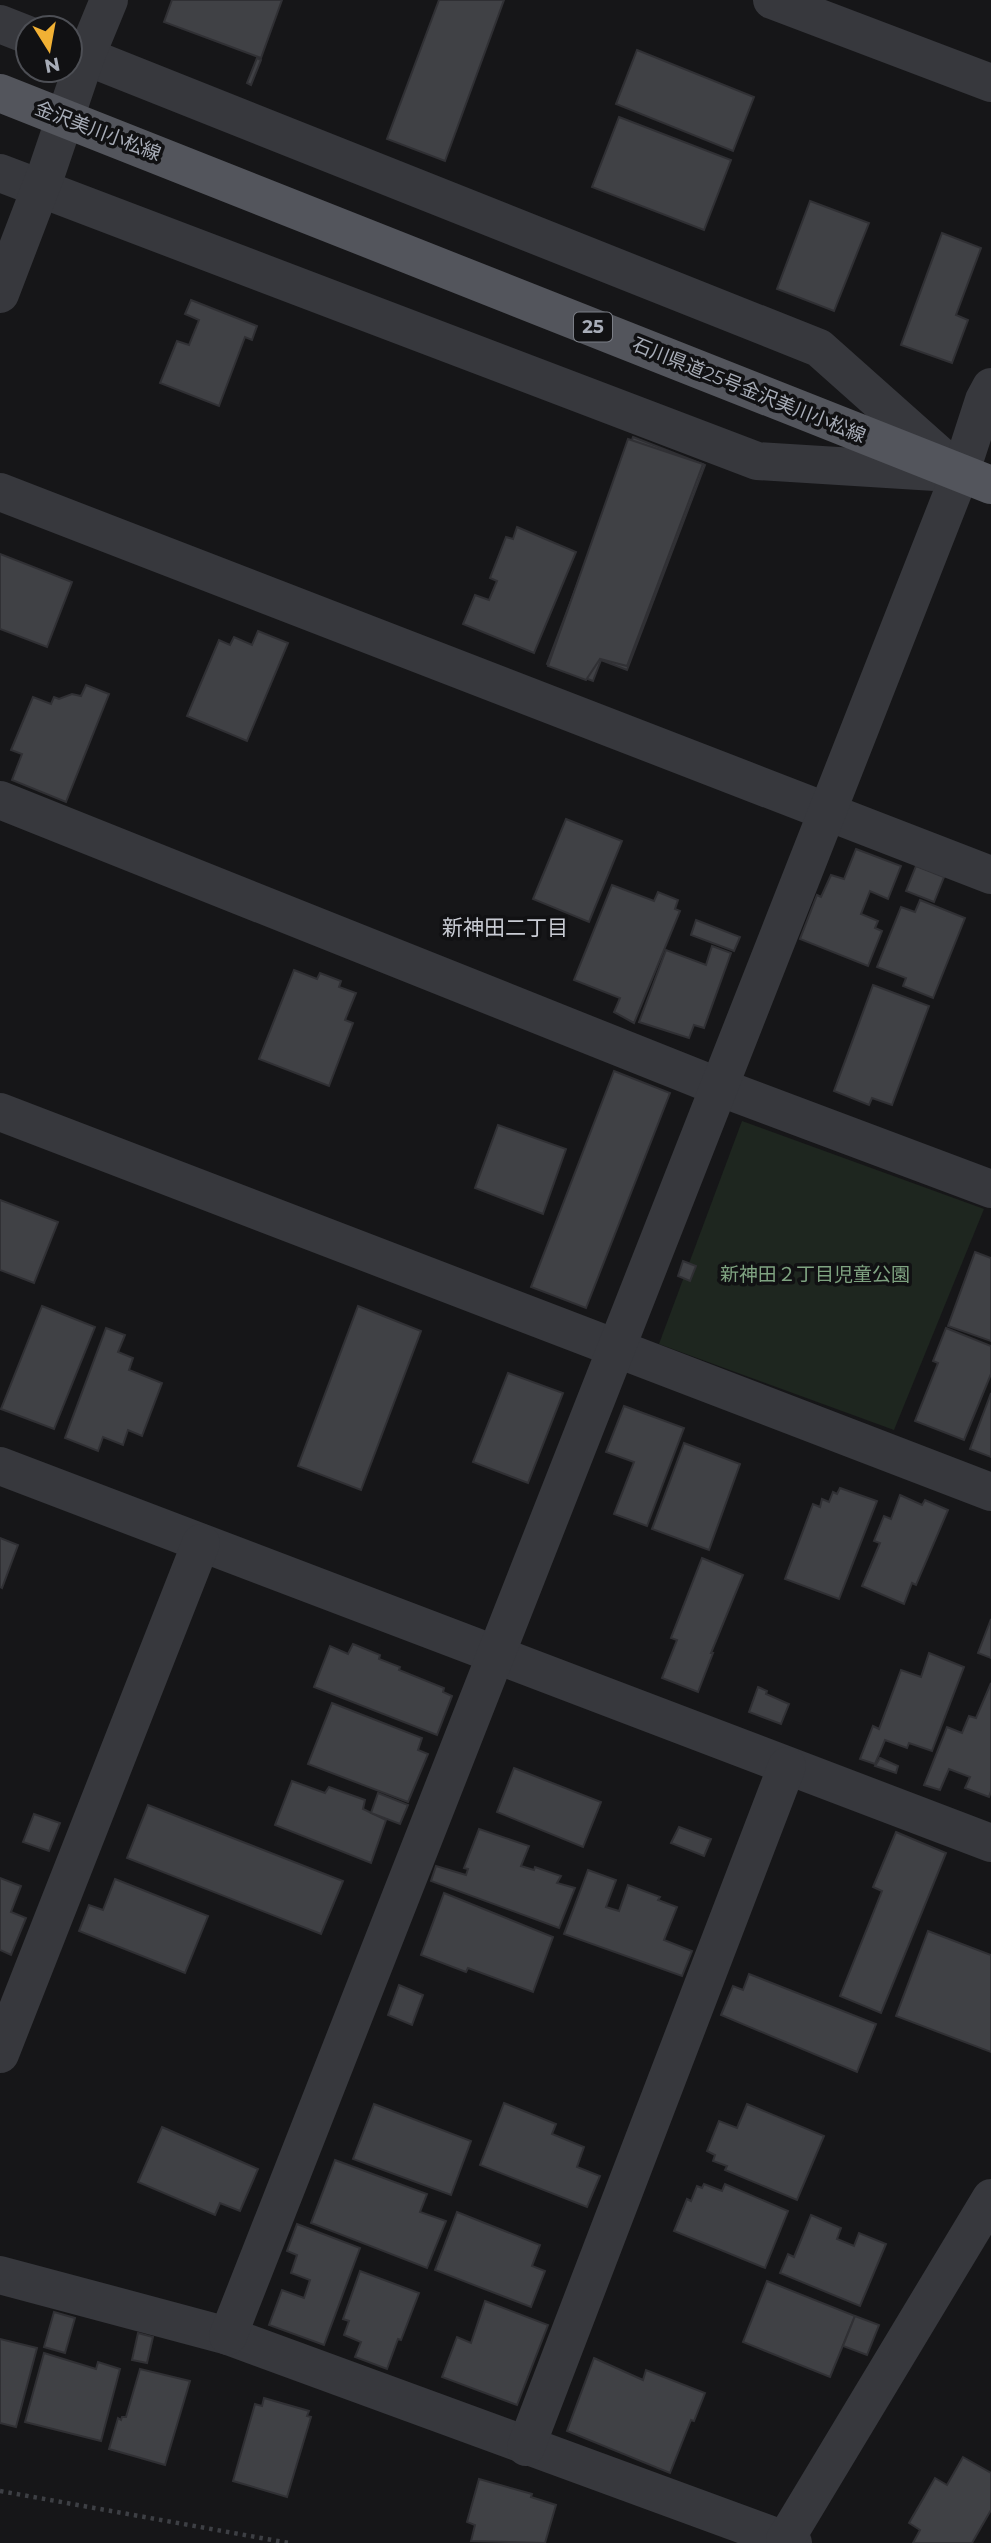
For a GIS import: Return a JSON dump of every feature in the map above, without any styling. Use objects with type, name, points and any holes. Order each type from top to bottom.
[{"type":"main road","name":"金沢美川小松線","points":[[0,93],[196,169]]},
{"type":"main road","name":"石川県道25号金沢美川小松線","points":[[196,169],[975,480]]},
{"type":"street","points":[[84,43],[109,0]]},
{"type":"street","points":[[772,0],[991,83]]},
{"type":"street","points":[[84,55],[819,348],[975,480]]},
{"type":"street","points":[[0,294],[40,187],[69,84]]},
{"type":"street","points":[[0,173],[757,461],[975,480]]},
{"type":"street","points":[[228,2336],[827,812],[975,480],[984,400],[991,387]]},
{"type":"street","points":[[0,492],[991,876]]},
{"type":"street","points":[[0,800],[719,1087],[991,1189]]},
{"type":"street","points":[[0,1112],[991,1492]]},
{"type":"street","points":[[0,1466],[991,1843]]},
{"type":"street","points":[[0,2053],[201,1543]]},
{"type":"street","points":[[526,2447],[788,1766]]},
{"type":"street","points":[[0,2275],[228,2336],[789,2541],[991,2198]]},
{"type":"path","points":[[0,2491],[289,2543]]},
{"type":"green space","name":"新神田２丁目児童公園","points":[[742,1121],[984,1209],[894,1430],[659,1344]]},
{"type":"building","points":[[172,0],[282,0],[261,58],[164,22]]},
{"type":"building","points":[[439,0],[504,0],[445,161],[387,139]]},
{"type":"building","points":[[637,50],[754,97],[733,151],[616,104]]},
{"type":"building","points":[[257,58],[261,60],[251,85],[247,83]]},
{"type":"building","points":[[619,117],[731,160],[704,230],[592,187]]},
{"type":"building","points":[[810,201],[869,223],[834,311],[777,289]]},
{"type":"building","points":[[942,233],[981,248],[956,315],[968,320],[952,363],[901,345]]},
{"type":"building","points":[[191,300],[257,326],[252,340],[245,337],[219,406],[160,383],[177,341],[189,345],[199,320],[185,314]]},
{"type":"building","points":[[633,437],[705,465],[627,670],[601,660],[593,681],[547,664]]},
{"type":"building","points":[[628,439],[703,464],[627,666],[600,659],[586,680],[548,666]]},
{"type":"building","points":[[517,527],[576,552],[534,653],[463,624],[475,595],[489,600],[497,581],[490,578],[506,537],[513,539]]},
{"type":"building","points":[[0,554],[72,582],[47,647],[0,629]]},
{"type":"building","points":[[258,631],[288,643],[247,741],[187,716],[219,640],[230,645],[234,637],[252,645]]},
{"type":"building","points":[[86,685],[109,694],[66,802],[12,780],[22,754],[11,750],[33,697],[51,704],[54,697],[59,699],[72,694],[81,696]]},
{"type":"building","points":[[566,819],[622,841],[589,922],[533,899]]},
{"type":"building","points":[[856,849],[901,866],[888,899],[870,891],[861,914],[878,921],[875,928],[882,931],[868,966],[800,939],[817,895],[821,897],[831,875],[844,879]]},
{"type":"building","points":[[916,866],[944,877],[934,902],[906,891]]},
{"type":"building","points":[[612,885],[654,901],[658,892],[678,900],[675,909],[680,911],[634,1023],[614,1012],[620,998],[574,980]]},
{"type":"building","points":[[920,900],[965,918],[933,998],[903,986],[906,978],[877,967],[901,907],[915,912]]},
{"type":"building","points":[[696,920],[740,937],[734,951],[691,935]]},
{"type":"building","points":[[712,946],[731,953],[704,1028],[694,1025],[689,1038],[639,1022],[666,950],[706,965]]},
{"type":"building","points":[[294,970],[317,979],[320,973],[341,981],[339,987],[356,993],[345,1020],[353,1023],[329,1086],[259,1059]]},
{"type":"building","points":[[873,985],[929,1006],[892,1105],[872,1098],[869,1105],[834,1091]]},
{"type":"building","points":[[614,1071],[670,1093],[586,1308],[531,1287]]},
{"type":"building","points":[[498,1125],[566,1149],[543,1214],[475,1188]]},
{"type":"building","points":[[0,1200],[58,1222],[34,1283],[0,1270]]},
{"type":"building","points":[[975,1252],[991,1258],[991,1341],[948,1326]]},
{"type":"building","points":[[683,1261],[696,1266],[690,1281],[678,1276]]},
{"type":"building","points":[[42,1306],[95,1327],[54,1429],[1,1409]]},
{"type":"building","points":[[358,1306],[421,1331],[361,1490],[298,1466]]},
{"type":"building","points":[[106,1328],[125,1335],[118,1352],[133,1358],[129,1370],[162,1383],[142,1436],[128,1430],[123,1445],[103,1437],[98,1451],[65,1438]]},
{"type":"building","points":[[946,1328],[991,1346],[991,1374],[964,1440],[915,1421],[938,1363],[933,1361]]},
{"type":"building","points":[[508,1373],[563,1393],[528,1483],[473,1462]]},
{"type":"building","points":[[991,1393],[991,1457],[970,1449]]},
{"type":"building","points":[[624,1406],[684,1428],[647,1526],[614,1514],[634,1462],[606,1452]]},
{"type":"building","points":[[684,1443],[740,1464],[709,1550],[652,1529]]},
{"type":"building","points":[[840,1488],[877,1501],[839,1599],[785,1579],[813,1504],[820,1507],[822,1499],[829,1502],[833,1492],[837,1494]]},
{"type":"building","points":[[900,1495],[922,1505],[925,1500],[948,1510],[916,1585],[912,1583],[904,1604],[862,1586],[880,1543],[874,1541],[884,1516],[891,1519]]},
{"type":"building","points":[[0,1538],[18,1545],[2,1588],[0,1587]]},
{"type":"building","points":[[702,1558],[743,1575],[698,1692],[662,1678],[677,1640],[671,1638]]},
{"type":"building","points":[[991,1619],[991,1658],[978,1653]]},
{"type":"building","points":[[353,1644],[380,1655],[379,1659],[400,1667],[399,1670],[444,1688],[443,1692],[452,1696],[437,1735],[314,1687],[330,1646],[348,1654]]},
{"type":"building","points":[[929,1653],[964,1667],[932,1751],[909,1743],[907,1748],[885,1740],[875,1764],[860,1759],[873,1726],[879,1729],[901,1670],[921,1677]]},
{"type":"building","points":[[991,1683],[989,1797],[965,1788],[970,1777],[949,1769],[940,1790],[924,1785],[947,1727],[962,1733],[969,1716],[976,1718]]},
{"type":"building","points":[[758,1687],[767,1691],[766,1694],[789,1704],[781,1724],[749,1712]]},
{"type":"building","points":[[332,1703],[422,1738],[418,1750],[428,1754],[408,1802],[308,1764]]},
{"type":"building","points":[[880,1758],[898,1766],[896,1773],[875,1766]]},
{"type":"building","points":[[514,1768],[601,1802],[583,1847],[497,1812]]},
{"type":"building","points":[[292,1781],[325,1793],[329,1787],[365,1800],[363,1809],[386,1820],[371,1863],[275,1825]]},
{"type":"building","points":[[378,1793],[408,1805],[400,1824],[371,1813]]},
{"type":"building","points":[[148,1805],[343,1881],[321,1934],[127,1858]]},
{"type":"building","points":[[34,1814],[60,1823],[49,1851],[23,1842]]},
{"type":"building","points":[[679,1827],[711,1839],[704,1856],[671,1843]]},
{"type":"building","points":[[479,1829],[529,1846],[521,1866],[534,1870],[535,1867],[561,1876],[557,1883],[575,1888],[559,1928],[431,1881],[436,1866],[466,1875],[468,1869],[464,1868]]},
{"type":"building","points":[[896,1832],[946,1853],[881,2013],[840,1996],[882,1891],[873,1887]]},
{"type":"building","points":[[588,1870],[616,1880],[606,1907],[619,1911],[628,1885],[660,1897],[658,1900],[677,1907],[664,1940],[692,1951],[682,1976],[564,1934]]},
{"type":"building","points":[[0,1878],[21,1886],[11,1912],[26,1918],[11,1955],[0,1950]]},
{"type":"building","points":[[115,1879],[208,1916],[185,1973],[79,1931],[89,1905],[103,1910]]},
{"type":"building","points":[[444,1893],[553,1937],[533,1992],[468,1968],[466,1972],[421,1955]]},
{"type":"building","points":[[928,1931],[991,1955],[991,2052],[896,2016]]},
{"type":"building","points":[[749,1974],[876,2024],[857,2072],[721,2015],[733,1986],[743,1990]]},
{"type":"building","points":[[399,1985],[423,1995],[412,2025],[388,2015]]},
{"type":"building","points":[[504,2103],[556,2124],[552,2134],[584,2147],[577,2167],[600,2176],[587,2207],[480,2165]]},
{"type":"building","points":[[374,2104],[471,2141],[451,2195],[353,2159]]},
{"type":"building","points":[[747,2104],[824,2136],[797,2200],[725,2170],[727,2166],[713,2161],[715,2155],[707,2151],[719,2121],[737,2128]]},
{"type":"building","points":[[162,2127],[258,2169],[240,2211],[220,2203],[215,2215],[138,2182]]},
{"type":"building","points":[[335,2160],[427,2194],[420,2212],[446,2221],[427,2268],[311,2223]]},
{"type":"building","points":[[704,2184],[722,2191],[725,2184],[788,2211],[765,2268],[674,2231],[687,2199],[691,2201],[697,2186],[702,2188]]},
{"type":"building","points":[[457,2212],[540,2245],[532,2266],[545,2271],[531,2307],[435,2270]]},
{"type":"building","points":[[811,2215],[841,2228],[837,2239],[854,2246],[859,2233],[886,2244],[860,2306],[780,2273],[788,2254],[794,2257]]},
{"type":"building","points":[[297,2224],[360,2248],[324,2345],[269,2325],[282,2290],[304,2298],[310,2280],[291,2273],[297,2255],[287,2251]]},
{"type":"building","points":[[360,2271],[419,2293],[387,2369],[355,2357],[361,2342],[344,2335],[349,2321],[343,2319]]},
{"type":"building","points":[[767,2281],[855,2316],[830,2377],[743,2342]]},
{"type":"building","points":[[485,2301],[548,2325],[517,2405],[442,2377],[457,2337],[471,2343]]},
{"type":"building","points":[[54,2312],[75,2318],[65,2353],[44,2347]]},
{"type":"building","points":[[855,2316],[879,2325],[867,2355],[843,2346]]},
{"type":"building","points":[[138,2333],[153,2337],[147,2363],[132,2360]]},
{"type":"building","points":[[0,2339],[37,2348],[16,2427],[0,2423]]},
{"type":"building","points":[[44,2353],[96,2369],[98,2362],[120,2369],[101,2441],[25,2422]]},
{"type":"building","points":[[594,2358],[643,2380],[646,2370],[705,2393],[670,2473],[567,2431]]},
{"type":"building","points":[[140,2369],[190,2381],[165,2465],[109,2449],[118,2418],[121,2420],[126,2417]]},
{"type":"building","points":[[264,2398],[309,2411],[307,2416],[311,2417],[287,2497],[233,2481],[255,2404],[262,2406]]},
{"type":"building","points":[[963,2457],[991,2473],[991,2510],[972,2543],[913,2543],[920,2530],[909,2523],[935,2478],[947,2485]]},
{"type":"building","points":[[479,2479],[532,2494],[531,2497],[556,2505],[545,2543],[471,2541],[475,2525],[467,2522]]},
{"type":"district","name":"新神田二丁目","points":[[505,927]]}]
